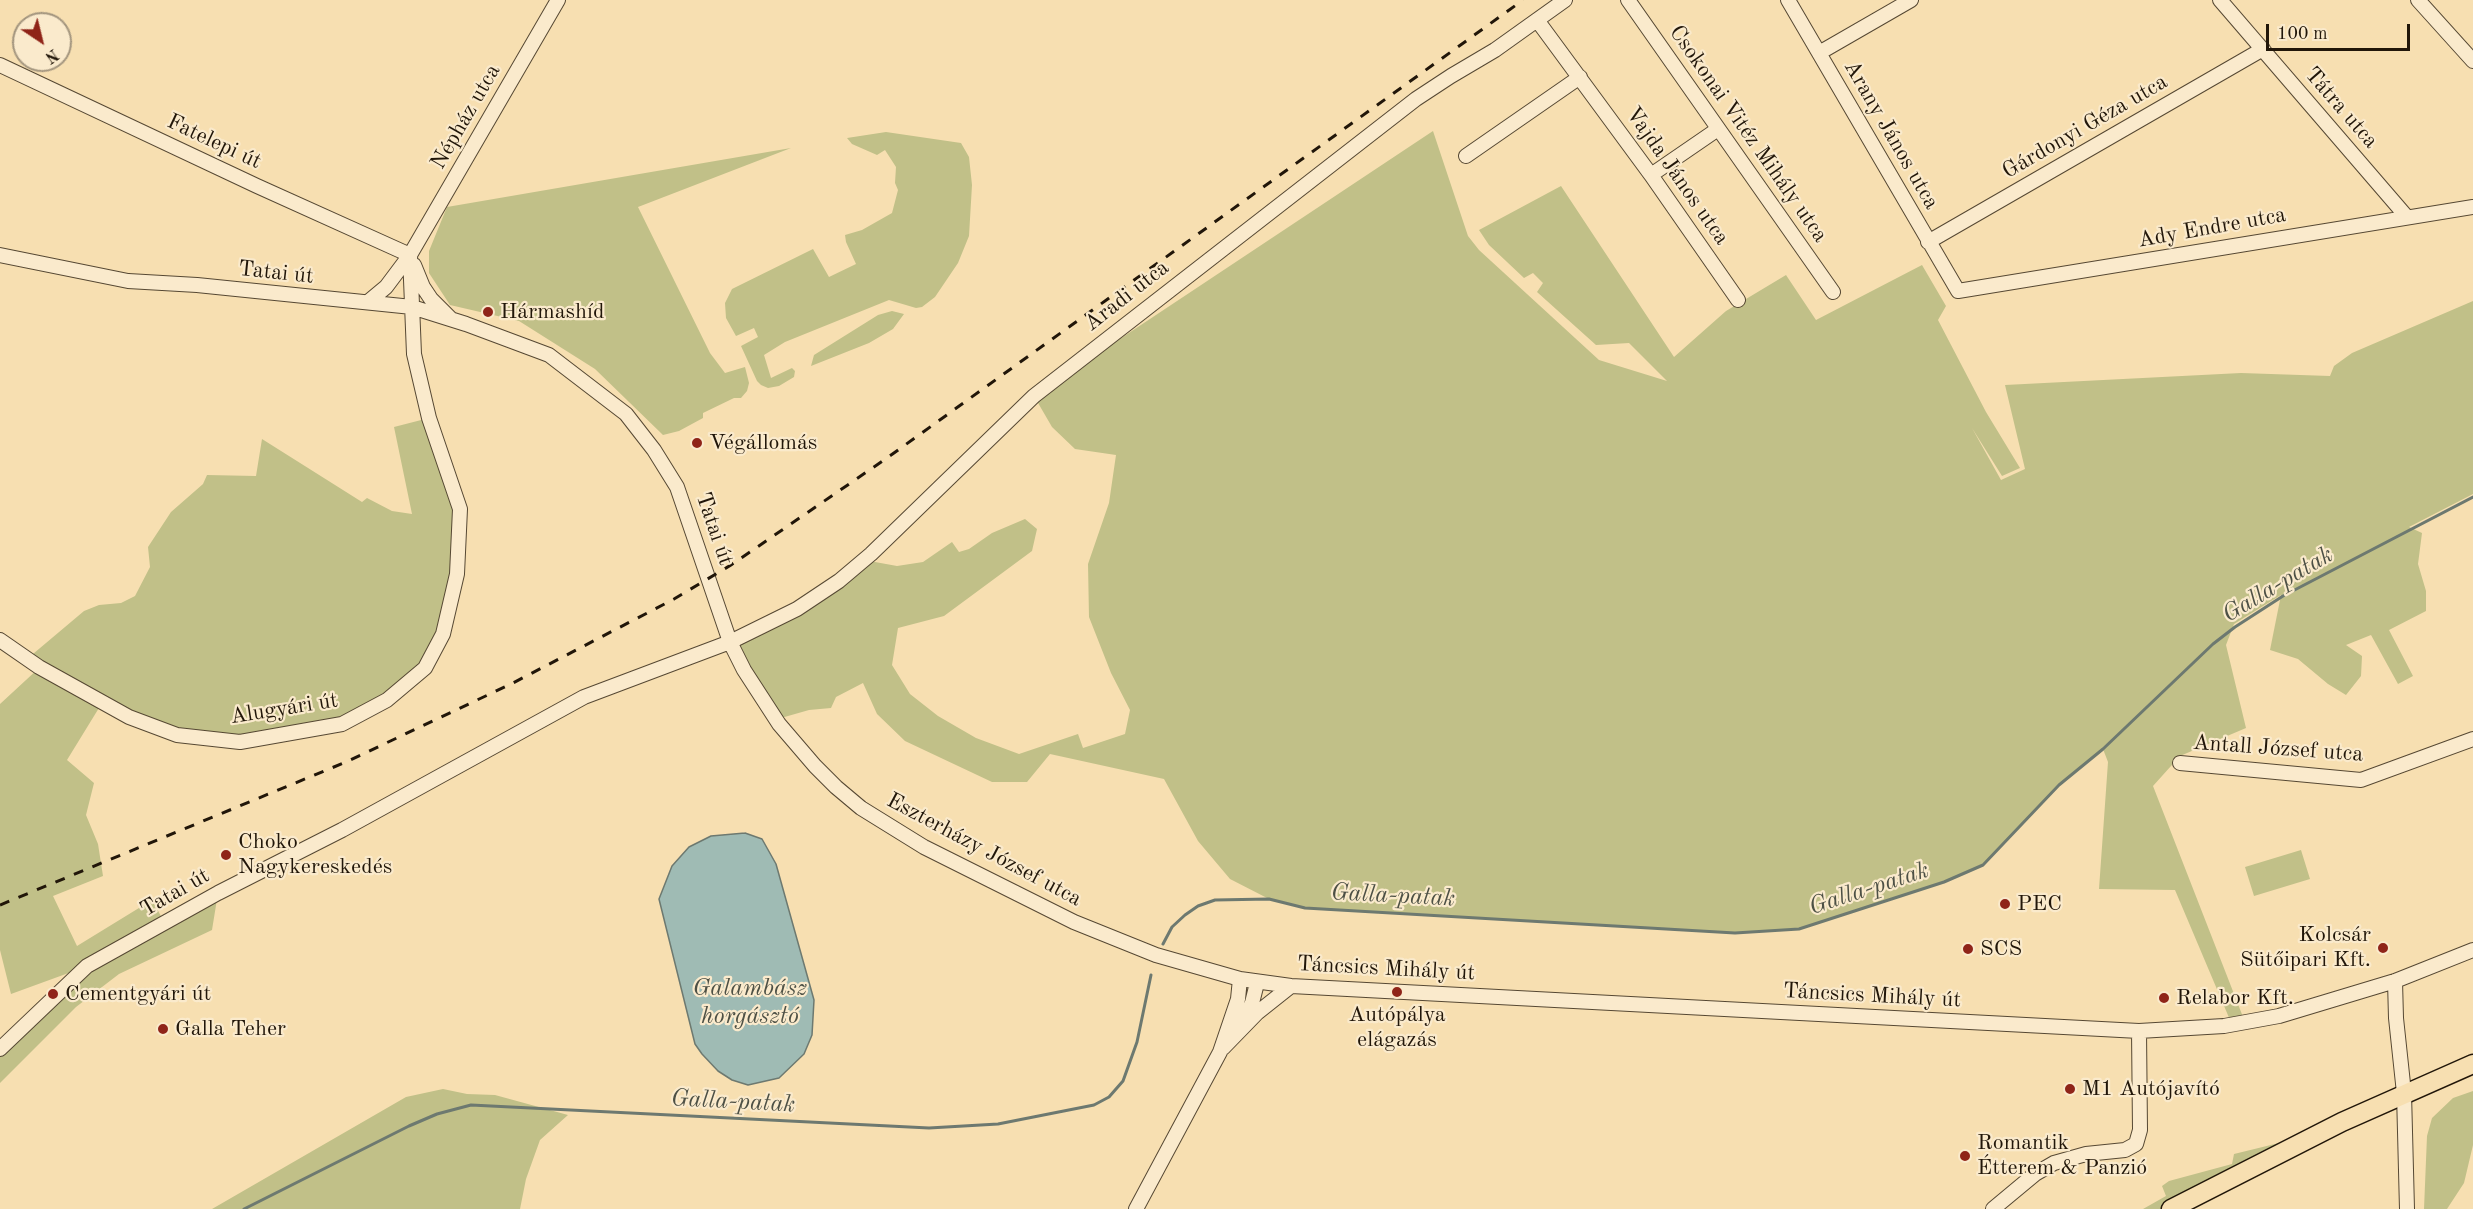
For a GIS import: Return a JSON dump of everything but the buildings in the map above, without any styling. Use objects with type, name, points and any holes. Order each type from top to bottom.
[{"type":"main road","points":[[2171,1209],[2254,1165],[2404,1093],[2473,1064]]},
{"type":"street","name":"Népház utca","points":[[368,302],[386,287],[410,255],[558,0]]},
{"type":"street","name":"Aradi utca","points":[[730,642],[797,609],[839,581],[871,554],[1034,396],[1416,99],[1451,75],[1495,50],[1565,0]]},
{"type":"street","name":"Csokonai Vitéz Mihály utca","points":[[1628,0],[1833,292]]},
{"type":"street","name":"Arany János utca","points":[[1788,0],[1958,291]]},
{"type":"street","points":[[1819,53],[1911,0]]},
{"type":"street","name":"Tátra utca","points":[[2220,0],[2406,216]]},
{"type":"street","points":[[2418,0],[2473,61]]},
{"type":"street","name":"Vajda János utca","points":[[1537,21],[1651,175],[1738,300]]},
{"type":"street","name":"Gárdonyi Géza utca","points":[[1928,242],[2263,50]]},
{"type":"street","name":"Fatelepi út","points":[[0,65],[410,255]]},
{"type":"street","points":[[1466,156],[1580,77]]},
{"type":"street","points":[[1651,175],[1718,129]]},
{"type":"street","name":"Ady Endre utca","points":[[1958,291],[2406,216],[2473,207]]},
{"type":"street","name":"Tatai út","points":[[0,255],[128,280],[412,308],[549,355],[626,414],[654,450],[677,487],[730,642],[584,697],[342,830],[218,892],[87,966],[0,1049]]},
{"type":"street","points":[[410,255],[412,308]]},
{"type":"street","points":[[410,255],[423,287],[431,299],[453,321]]},
{"type":"street","name":"Alugyári út","points":[[0,640],[39,668],[102,703],[129,717],[177,735],[240,742],[260,739],[342,724],[387,700],[425,668],[443,634],[457,574],[460,508],[423,393],[414,354],[412,308]]},
{"type":"street","name":"Eszterházy József utca","points":[[730,642],[750,680],[778,724],[819,770],[861,808],[924,847],[1074,922],[1162,957],[1257,983]]},
{"type":"street","name":"Antall József utca","points":[[2180,763],[2361,780],[2473,739]]},
{"type":"street","name":"Táncsics Mihály út","points":[[1257,983],[2139,1031],[2224,1026],[2279,1016],[2395,981],[2473,950]]},
{"type":"street","points":[[1136,1209],[1220,1052],[1238,999],[1240,979]]},
{"type":"street","points":[[2395,981],[2396,1018],[2404,1093],[2407,1209]]},
{"type":"street","points":[[1235,1035],[1252,1003],[1257,983]]},
{"type":"street","points":[[1220,1052],[1257,1013],[1291,986]]},
{"type":"street","points":[[1993,1209],[2035,1174],[2054,1163],[2086,1154],[2125,1150],[2136,1144],[2140,1130],[2139,1031]]},
{"type":"shaded area","points":[[1433,131],[1468,236],[1479,250],[1599,360],[1667,381],[1629,343],[1596,345],[1537,292],[1543,283],[1533,273],[1524,278],[1489,245],[1479,230],[1561,186],[1674,357],[1726,311],[1786,275],[1816,320],[1922,265],[1946,306],[1938,320],[1986,412],[2020,468],[2002,476],[1972,428],[2001,480],[2025,469],[2005,385],[2241,373],[2330,376],[2334,366],[2352,353],[2473,301],[2473,494],[2409,527],[2422,533],[2418,564],[2426,591],[2426,611],[2389,630],[2413,676],[2398,684],[2371,635],[2346,645],[2362,656],[2361,676],[2346,695],[2328,684],[2298,659],[2270,650],[2281,595],[2234,624],[2226,645],[2246,728],[2180,756],[2153,786],[2243,1017],[2230,1020],[2175,890],[2099,889],[2108,762],[2103,749],[2059,785],[1983,865],[1944,882],[1799,929],[1735,933],[1305,908],[1269,899],[1230,879],[1198,841],[1164,779],[1050,754],[1027,782],[992,782],[905,741],[877,714],[863,683],[836,697],[831,708],[809,710],[781,718],[730,642],[797,609],[864,560],[897,566],[923,562],[952,542],[959,552],[969,549],[992,533],[1025,519],[1037,529],[1032,551],[944,616],[898,628],[892,665],[910,694],[938,716],[976,738],[1019,754],[1078,734],[1083,748],[1125,734],[1130,710],[1111,673],[1089,617],[1088,564],[1109,503],[1116,455],[1075,449],[1052,427],[1034,396]]},
{"type":"shaded area","points":[[886,132],[961,143],[969,157],[972,185],[969,236],[958,263],[935,297],[922,307],[916,308],[889,300],[785,342],[764,355],[771,378],[792,368],[795,371],[794,377],[779,386],[768,388],[761,385],[741,346],[758,337],[754,328],[736,336],[726,318],[725,303],[732,289],[813,249],[829,277],[856,264],[845,235],[862,230],[892,213],[898,190],[895,183],[896,167],[885,150],[877,155],[852,144],[847,138]]},
{"type":"shaded area","points":[[791,148],[638,207],[710,353],[725,373],[745,367],[749,383],[747,391],[741,398],[734,398],[703,413],[703,418],[679,431],[663,435],[595,369],[519,321],[450,305],[429,273],[429,251],[447,207]]},
{"type":"shaded area","points":[[892,311],[904,314],[893,329],[869,343],[811,366],[814,355],[878,315]]},
{"type":"shaded area","points":[[429,418],[460,509],[457,574],[425,668],[342,724],[240,742],[177,735],[102,703],[67,760],[94,783],[86,815],[98,844],[103,876],[53,896],[77,946],[152,900],[162,918],[218,893],[212,930],[119,974],[76,1007],[0,1083],[0,1049],[85,967],[11,994],[0,950],[0,704],[39,668],[27,659],[84,611],[99,605],[121,603],[135,596],[150,567],[148,547],[171,512],[203,484],[207,475],[256,476],[262,439],[362,502],[367,498],[392,511],[412,514],[394,427]]},
{"type":"shaded area","points":[[2301,850],[2310,879],[2254,896],[2245,867]]},
{"type":"shaded area","points":[[443,1089],[467,1094],[495,1095],[568,1115],[540,1140],[526,1179],[520,1209],[212,1209],[406,1097]]},
{"type":"shaded area","points":[[2473,1091],[2473,1145],[2464,1183],[2447,1209],[2424,1209],[2427,1136],[2432,1118],[2453,1098]]},
{"type":"shaded area","points":[[2279,1143],[2281,1149],[2166,1209],[2143,1209],[2166,1196],[2162,1186],[2169,1181],[2232,1164],[2234,1154]]},
{"type":"water","name":"Galambász horgásztó","points":[[745,833],[762,839],[776,864],[814,1000],[812,1035],[804,1054],[779,1078],[748,1085],[732,1080],[718,1071],[695,1044],[659,899],[672,866],[689,847],[711,836]]},
{"type":"waterway","name":"Galla-patak","points":[[1163,944],[1172,927],[1185,915],[1198,906],[1215,900],[1269,899],[1305,908],[1735,933],[1799,929],[1944,882],[1983,865],[2059,785],[2103,749],[2213,644],[2235,627],[2283,596],[2473,497]]},
{"type":"waterway","name":"Galla-patak","points":[[244,1209],[409,1126],[437,1114],[471,1105],[929,1128],[998,1124],[1094,1105],[1109,1097],[1123,1081],[1137,1042],[1151,975]]},
{"type":"railway","points":[[0,905],[346,762],[511,684],[674,599],[731,565],[887,458],[1523,0]]},
{"type":"place","name":"Hármashíd","points":[[488,312]]},
{"type":"place","name":"Végállomás","points":[[697,443]]},
{"type":"place","name":"Choko Nagykereskedés","points":[[226,855]]},
{"type":"place","name":"PEC","points":[[2005,904]]},
{"type":"place","name":"Kolcsár Sütőipari Kft.","points":[[2383,948]]},
{"type":"place","name":"SCS","points":[[1968,949]]},
{"type":"place","name":"Autópálya elágazás","points":[[1397,992]]},
{"type":"place","name":"Cementgyári út","points":[[53,994]]},
{"type":"place","name":"Relabor Kft.","points":[[2164,998]]},
{"type":"place","name":"Galla Teher","points":[[163,1029]]},
{"type":"place","name":"M1 Autójavító","points":[[2070,1089]]},
{"type":"place","name":"Romantik Étterem & Panzió","points":[[1965,1156]]}]
